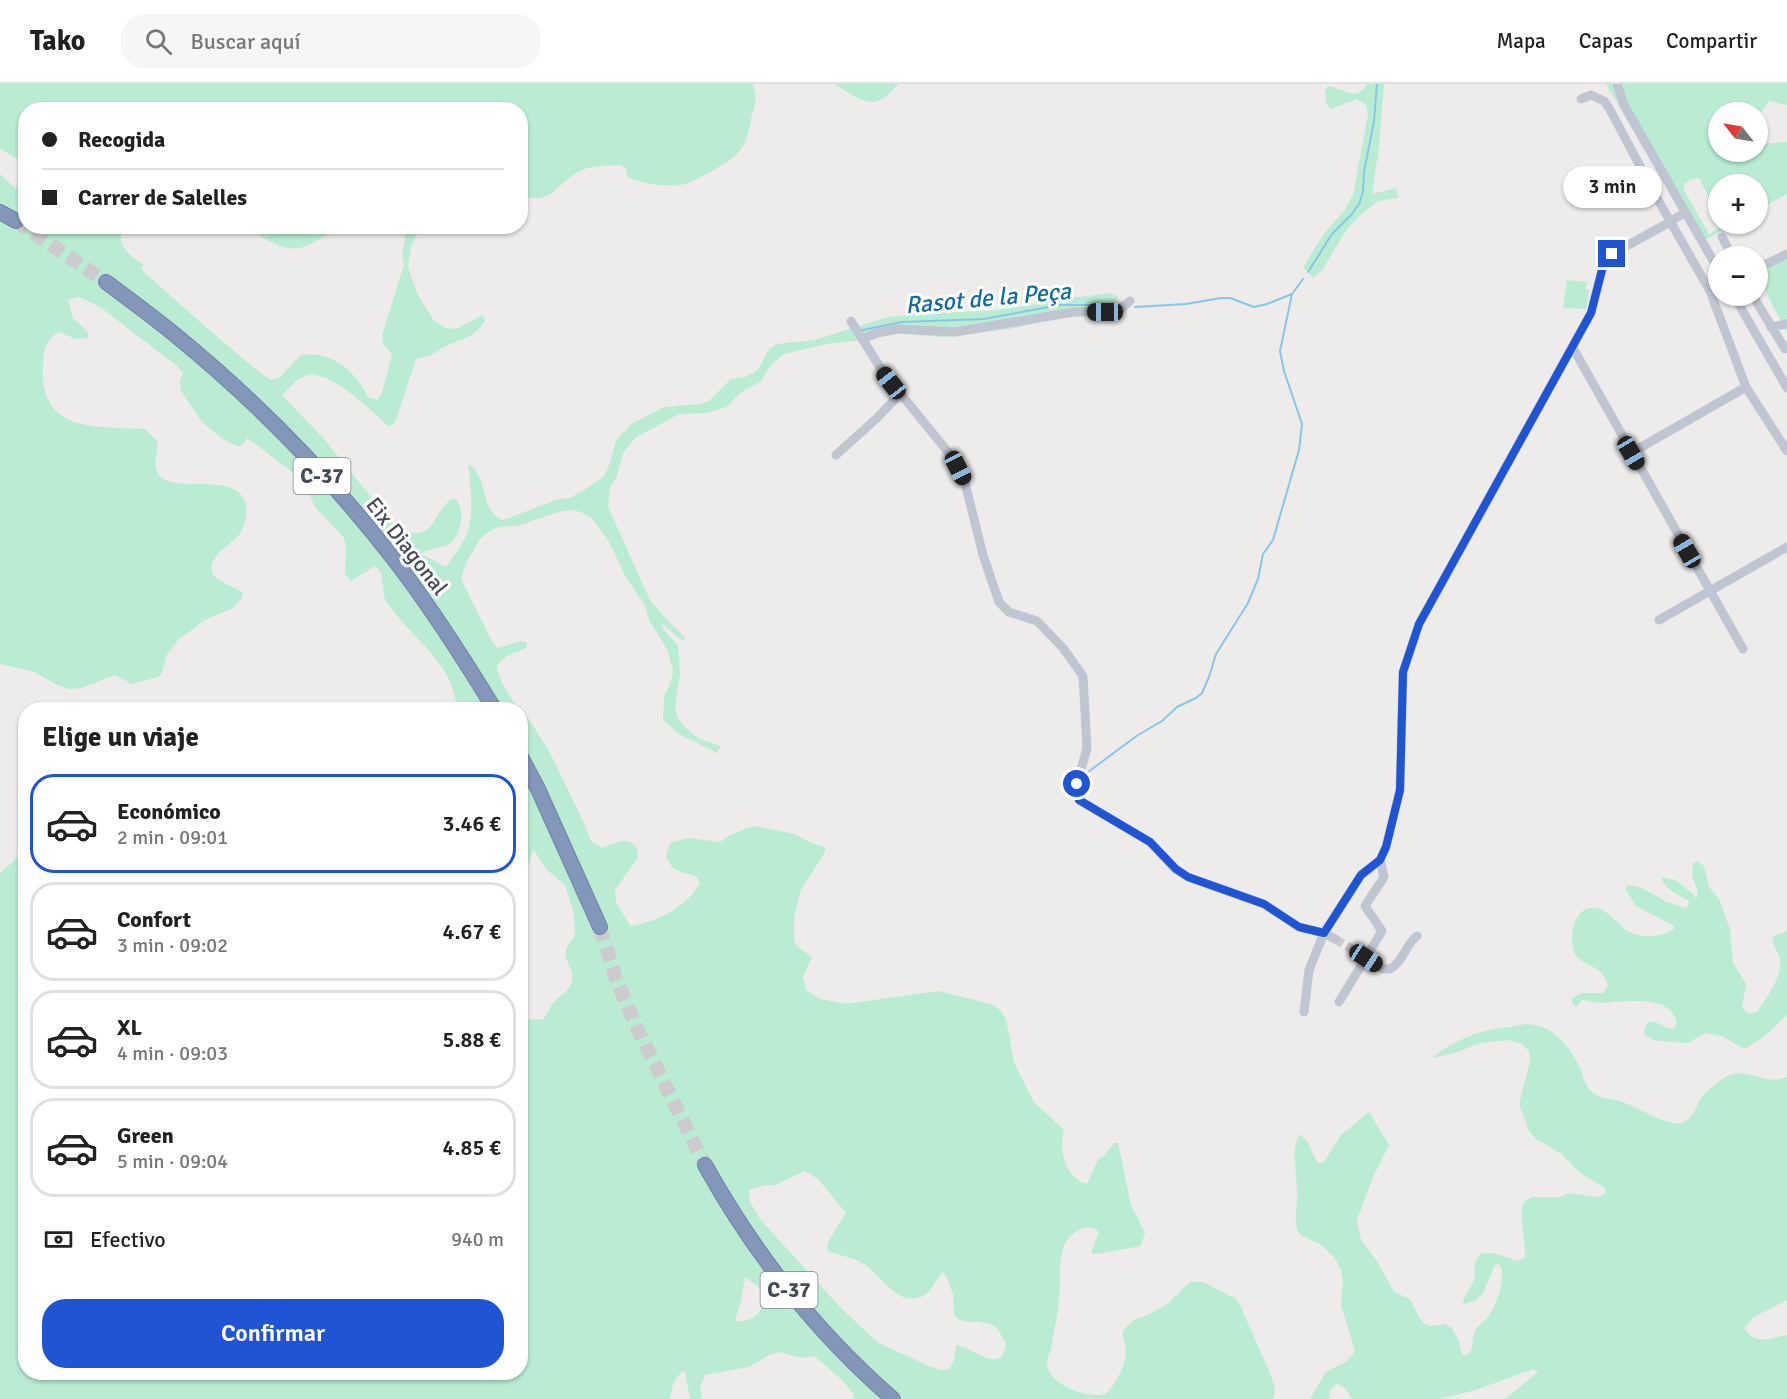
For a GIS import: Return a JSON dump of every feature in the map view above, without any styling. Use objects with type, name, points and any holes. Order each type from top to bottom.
[{"type":"highway","points":[[0,212],[16,221]]},
{"type":"highway","name":"Eix Diagonal","points":[[106,282],[175,334],[224,378],[276,427],[337,493],[396,562],[435,616],[490,702]]},
{"type":"highway","points":[[528,770],[600,927]]},
{"type":"highway","name":"C-37","points":[[705,1166],[741,1224],[784,1283],[862,1372],[893,1399]]},
{"type":"street","points":[[1617,84],[1624,105],[1708,251]]},
{"type":"street","points":[[1581,99],[1591,95],[1604,101],[1710,291],[1746,387],[1787,451]]},
{"type":"street","points":[[1650,205],[1662,207]]},
{"type":"street","points":[[1304,1012],[1309,970],[1324,933],[1361,875],[1380,860],[1386,847],[1400,790],[1403,672],[1419,624],[1591,313],[1604,262],[1612,254],[1685,212]]},
{"type":"street","points":[[1722,237],[1727,246]]},
{"type":"street","points":[[1768,264],[1787,255]]},
{"type":"street","points":[[862,339],[898,329],[955,332],[1074,312],[1118,311],[1130,301]]},
{"type":"street","points":[[1740,306],[1787,388]]},
{"type":"street","points":[[1759,306],[1786,349],[1767,352]]},
{"type":"street","points":[[850,321],[883,372],[952,457],[964,479],[983,555],[999,602],[1009,612],[1037,621],[1063,648],[1083,676],[1087,748],[1077,784],[1079,800],[1150,842],[1176,869],[1188,877],[1264,904],[1299,927],[1324,933],[1335,939]]},
{"type":"street","points":[[1772,327],[1787,324]]},
{"type":"street","points":[[1573,348],[1743,649]]},
{"type":"street","points":[[1631,453],[1746,387]]},
{"type":"street","points":[[836,455],[900,394]]},
{"type":"street","points":[[1659,620],[1787,547]]},
{"type":"street","points":[[1339,1002],[1382,931],[1365,906],[1384,877],[1380,860]]},
{"type":"street","points":[[1366,958],[1383,969],[1390,969],[1400,961],[1412,940],[1417,936]]},
{"type":"green space","points":[[0,84],[752,84],[755,92],[755,103],[743,146],[733,157],[704,175],[685,184],[664,185],[632,179],[627,176],[626,169],[620,165],[593,167],[578,172],[552,193],[540,198],[528,197],[528,102],[18,102],[18,159],[0,149]]},
{"type":"green space","points":[[834,84],[899,84],[885,97],[874,102],[862,100]]},
{"type":"green space","points":[[1367,84],[1384,84],[1379,147],[1372,194],[1396,188],[1398,198],[1378,201],[1358,217],[1345,232],[1323,269],[1313,278],[1303,267],[1325,232],[1344,211],[1353,195],[1368,115],[1366,105],[1357,99],[1331,109],[1327,105],[1325,90],[1328,86],[1354,94],[1363,90]]},
{"type":"green space","points":[[1606,84],[1787,84],[1787,105],[1769,101],[1708,102],[1708,162],[1768,162],[1768,143],[1787,142],[1787,194],[1768,204],[1768,174],[1708,174],[1708,196],[1699,178],[1692,179],[1684,184],[1684,190],[1708,234],[1716,234],[1699,243]]},
{"type":"green space","points":[[0,174],[16,189],[18,183],[18,234],[122,234],[122,244],[129,254],[144,265],[141,268],[144,272],[200,322],[271,380],[280,377],[301,355],[323,356],[341,364],[356,378],[368,397],[377,400],[382,393],[392,354],[383,344],[382,335],[404,265],[402,255],[406,234],[417,234],[411,247],[408,267],[417,293],[434,321],[446,328],[456,329],[481,316],[485,320],[480,328],[470,336],[429,356],[416,359],[393,425],[388,426],[339,385],[316,375],[303,376],[282,395],[324,439],[395,526],[418,533],[424,531],[430,527],[451,499],[456,499],[461,510],[461,523],[457,535],[449,544],[421,554],[446,567],[464,540],[470,524],[471,497],[468,464],[479,476],[490,509],[502,520],[506,519],[583,491],[604,476],[616,440],[633,423],[664,407],[709,401],[731,379],[745,377],[758,370],[769,349],[777,344],[814,340],[888,317],[988,311],[1039,304],[1064,297],[1110,293],[1118,297],[1108,313],[1100,318],[1081,316],[1057,318],[1015,328],[957,336],[890,333],[873,339],[827,344],[784,354],[773,363],[760,382],[740,393],[726,407],[707,413],[679,414],[635,438],[623,453],[617,476],[610,488],[608,507],[650,600],[685,637],[684,641],[661,623],[663,629],[678,645],[680,675],[675,706],[677,716],[694,735],[721,746],[717,753],[679,734],[663,720],[664,696],[671,683],[673,669],[667,649],[650,622],[644,604],[625,576],[609,542],[593,519],[572,510],[558,512],[518,526],[491,530],[480,539],[466,563],[461,579],[497,648],[521,641],[527,643],[526,648],[507,656],[497,665],[502,683],[514,702],[457,702],[446,674],[385,599],[382,577],[378,569],[375,566],[351,581],[345,574],[344,538],[315,507],[299,479],[247,438],[242,446],[237,446],[221,438],[202,422],[181,391],[180,381],[183,373],[177,366],[100,307],[79,297],[68,300],[73,318],[87,331],[89,338],[76,339],[59,332],[49,341],[43,363],[44,386],[50,403],[60,414],[73,422],[89,426],[145,429],[158,442],[156,469],[161,477],[170,482],[223,486],[234,489],[242,496],[246,505],[244,526],[239,535],[216,557],[211,568],[215,577],[243,593],[233,608],[205,620],[178,640],[166,656],[162,673],[158,677],[132,684],[115,675],[82,688],[70,689],[57,685],[34,672],[0,664]]},
{"type":"green space","points":[[259,234],[328,234],[300,248],[282,247]]},
{"type":"green space","points":[[1787,257],[1787,333],[1768,296],[1768,266]]},
{"type":"green space","points":[[1567,280],[1588,282],[1585,289],[1589,289],[1586,309],[1563,308]]},
{"type":"green space","points":[[528,719],[550,753],[591,841],[602,848],[624,840],[632,843],[638,850],[637,859],[615,890],[616,903],[631,926],[651,921],[670,912],[687,900],[700,883],[697,878],[674,869],[670,864],[666,856],[670,843],[687,838],[720,842],[730,835],[753,826],[795,834],[825,848],[825,852],[801,890],[794,917],[794,941],[798,947],[812,957],[803,977],[806,990],[820,999],[845,1004],[939,991],[991,1004],[1000,1010],[1006,1019],[1014,1062],[1034,1102],[1064,1130],[1063,1154],[1068,1169],[1073,1175],[1087,1184],[1098,1160],[1114,1143],[1118,1143],[1131,1205],[1145,1233],[1141,1245],[1095,1254],[1091,1253],[1099,1232],[1089,1227],[1078,1230],[1065,1243],[1061,1260],[1058,1312],[1047,1360],[1048,1370],[1054,1378],[1073,1390],[1095,1395],[1105,1394],[1116,1380],[1124,1362],[1125,1344],[1122,1334],[1125,1328],[1135,1319],[1166,1305],[1190,1282],[1203,1282],[1236,1299],[1240,1305],[1270,1373],[1275,1389],[1273,1399],[853,1399],[854,1395],[841,1379],[814,1356],[802,1358],[779,1352],[749,1367],[705,1375],[700,1387],[702,1399],[690,1399],[685,1371],[676,1379],[670,1399],[0,1399],[0,873],[18,856],[18,1380],[528,1380],[528,1020],[543,1019],[553,1003],[569,987],[572,975],[566,950],[575,936],[574,913],[565,885],[547,870],[533,849],[529,862]],"holes":[[[805,1171],[818,1179],[846,1213],[829,1240],[827,1247],[829,1251],[864,1264],[892,1290],[907,1298],[925,1295],[940,1275],[945,1274],[953,1294],[954,1315],[963,1321],[985,1323],[995,1327],[1006,1344],[999,1358],[986,1358],[956,1345],[954,1361],[949,1369],[941,1370],[931,1367],[877,1342],[839,1306],[760,1219],[750,1202],[749,1190],[775,1185]],[[745,1277],[761,1289],[765,1300],[758,1314],[750,1319],[735,1321]]]},
{"type":"green space","points":[[1697,861],[1704,866],[1709,887],[1719,899],[1730,929],[1733,963],[1746,984],[1742,1008],[1749,1014],[1758,1011],[1777,979],[1780,958],[1772,940],[1774,936],[1787,931],[1787,1015],[1767,1034],[1747,1048],[1721,1036],[1705,1033],[1688,1043],[1653,1040],[1645,1035],[1644,1030],[1648,1022],[1652,1021],[1674,1029],[1676,1021],[1668,1009],[1651,1002],[1601,1003],[1582,1000],[1576,1007],[1572,1003],[1572,999],[1581,993],[1604,993],[1608,985],[1599,970],[1582,961],[1575,953],[1572,934],[1579,915],[1589,908],[1595,908],[1606,913],[1631,933],[1644,936],[1664,934],[1675,928],[1636,906],[1625,889],[1628,885],[1642,888],[1667,902],[1685,908],[1689,901],[1669,888],[1661,877],[1675,880],[1698,898],[1692,876],[1693,863]]},
{"type":"green space","points":[[1526,1024],[1544,1028],[1559,1037],[1571,1051],[1584,1081],[1595,1095],[1622,1102],[1669,1122],[1686,1121],[1693,1114],[1704,1094],[1729,1075],[1737,1073],[1771,1080],[1787,1077],[1787,1300],[1754,1317],[1744,1328],[1748,1334],[1758,1339],[1787,1335],[1787,1399],[1505,1399],[1538,1372],[1533,1369],[1476,1390],[1438,1399],[1352,1399],[1346,1389],[1338,1384],[1331,1390],[1329,1399],[1310,1399],[1326,1372],[1347,1361],[1355,1351],[1341,1305],[1343,1279],[1341,1270],[1334,1257],[1320,1244],[1300,1235],[1297,1229],[1295,1154],[1299,1135],[1309,1144],[1319,1163],[1324,1162],[1341,1135],[1369,1112],[1389,1145],[1374,1175],[1357,1220],[1361,1240],[1377,1261],[1394,1292],[1410,1299],[1425,1324],[1431,1326],[1444,1324],[1452,1328],[1459,1341],[1462,1354],[1466,1356],[1472,1348],[1475,1331],[1488,1317],[1502,1283],[1501,1269],[1499,1264],[1495,1265],[1483,1293],[1476,1300],[1463,1305],[1474,1279],[1475,1263],[1480,1254],[1485,1253],[1495,1253],[1517,1261],[1525,1258],[1522,1214],[1524,1202],[1532,1197],[1561,1197],[1568,1193],[1598,1197],[1605,1194],[1606,1189],[1579,1172],[1561,1154],[1535,1138],[1529,1131],[1519,1104],[1530,1062],[1529,1051],[1522,1044],[1508,1040],[1480,1043],[1434,1058],[1445,1049],[1472,1035]]},
{"type":"waterway","points":[[1308,272],[1332,234],[1359,204],[1363,192],[1364,172],[1374,121],[1377,84]]},
{"type":"waterway","points":[[1083,796],[1084,781],[1088,772],[1138,735],[1162,721],[1177,707],[1202,693],[1216,654],[1248,603],[1258,579],[1263,554],[1273,540],[1299,450],[1302,424],[1284,371],[1280,351],[1292,294],[1303,279]]},
{"type":"waterway","name":"Rasot de la Peça","points":[[1135,307],[1186,304],[1221,298],[1230,298],[1254,307],[1292,294]]},
{"type":"waterway","name":"Rasot de la Peça","points":[[863,330],[902,322],[984,319],[1060,305],[1116,305]]},
{"type":"tunnel","points":[[35,234],[106,282]]},
{"type":"tunnel","points":[[600,927],[616,979],[636,1026],[705,1165]]},
{"type":"tunnel","points":[[1335,939],[1365,957]]},
{"type":"route","points":[[1077,784],[1079,800],[1150,842],[1176,869],[1188,877],[1264,904],[1299,927],[1324,933],[1361,875],[1380,860],[1386,847],[1400,790],[1403,672],[1419,624],[1573,348],[1591,313],[1604,262],[1612,254]]}]
